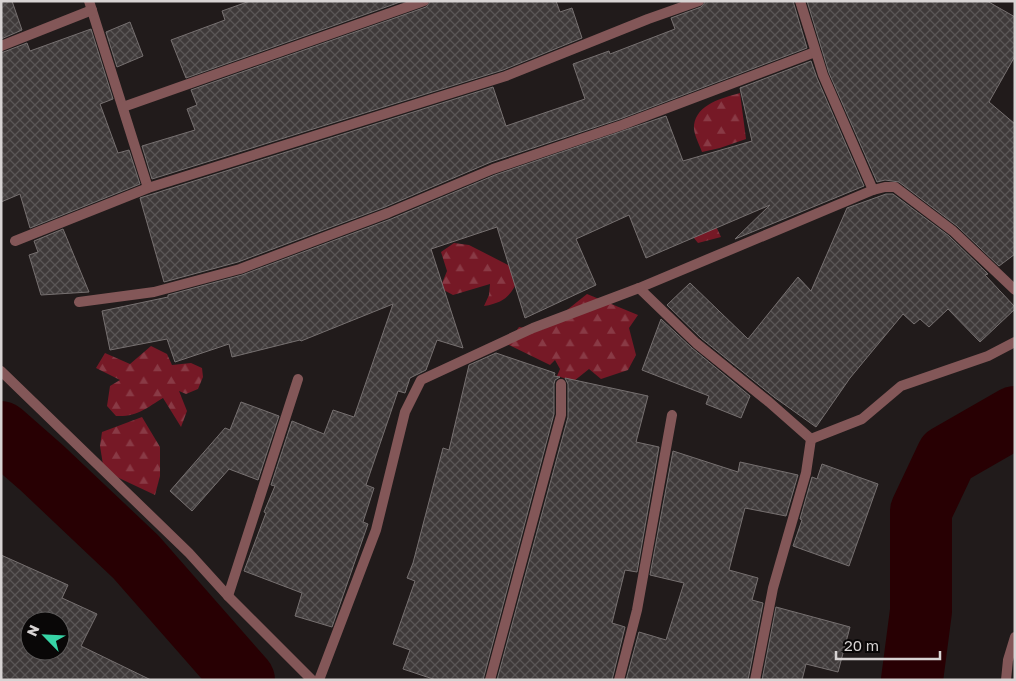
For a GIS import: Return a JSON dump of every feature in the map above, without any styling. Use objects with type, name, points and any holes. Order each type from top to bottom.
[{"type":"street","points":[[123,107],[424,1]]},
{"type":"street","points":[[15,241],[148,188],[506,76],[698,1]]},
{"type":"street","points":[[800,1],[823,75],[873,190]]},
{"type":"street","points":[[1,46],[90,6],[148,188]]},
{"type":"street","points":[[79,302],[154,292],[240,269],[388,213],[493,169],[622,125],[815,52]]},
{"type":"street","points":[[318,680],[376,530],[405,412],[421,380],[533,328],[639,288],[873,190],[885,187],[895,187],[953,230],[1015,290]]},
{"type":"street","points":[[639,288],[696,343],[769,402],[810,439]]},
{"type":"street","points":[[810,439],[862,419],[901,386],[988,356],[1015,342]]},
{"type":"street","points":[[1,371],[189,553],[228,596],[312,680]]},
{"type":"street","points":[[228,596],[298,379]]},
{"type":"street","points":[[490,680],[561,415],[561,384]]},
{"type":"street","points":[[618,680],[637,610],[672,415]]},
{"type":"street","points":[[755,680],[773,588],[806,473],[810,439]]},
{"type":"street","points":[[1006,680],[1008,660],[1015,637]]},
{"type":"green space","points":[[740,93],[746,139],[702,152],[694,128],[696,118],[711,103]]},
{"type":"green space","points":[[700,192],[721,237],[698,243],[689,232]]},
{"type":"green space","points":[[454,243],[469,245],[522,272],[512,291],[499,302],[484,306],[489,295],[490,284],[453,295],[440,288],[447,271],[441,252]]},
{"type":"green space","points":[[587,294],[638,315],[629,328],[636,355],[628,370],[601,379],[589,369],[574,381],[557,376],[560,369],[555,360],[550,365],[507,344],[519,327],[542,330]]},
{"type":"green space","points":[[151,346],[167,354],[172,365],[191,363],[202,368],[203,377],[198,389],[186,394],[179,391],[187,411],[181,427],[163,398],[141,411],[124,416],[116,416],[107,406],[110,386],[120,380],[96,368],[105,353],[130,364]]},
{"type":"green space","points":[[142,417],[160,447],[160,476],[155,495],[104,471],[100,446],[102,432]]},
{"type":"building","points":[[1,1],[12,1],[22,30],[1,39]]},
{"type":"building","points":[[250,1],[403,1],[186,78],[171,40],[225,20],[222,11]]},
{"type":"building","points":[[431,1],[556,1],[560,12],[572,8],[582,38],[503,70],[152,179],[142,146],[195,130],[187,109],[197,105],[191,90],[426,7]]},
{"type":"building","points":[[706,1],[793,1],[807,48],[620,119],[491,162],[385,207],[238,262],[164,282],[140,198],[493,87],[506,126],[585,99],[573,64],[609,51],[610,54],[675,29],[671,18],[701,7]]},
{"type":"building","points":[[807,1],[987,1],[1015,17],[1015,56],[989,102],[1015,124],[1015,254],[999,266],[957,226],[899,182],[885,180],[877,182],[829,73]]},
{"type":"building","points":[[130,22],[143,56],[117,67],[106,32]]},
{"type":"building","points":[[91,29],[113,99],[100,104],[118,153],[129,150],[140,184],[30,228],[20,194],[1,202],[1,53],[27,43],[30,51]]},
{"type":"building","points":[[811,61],[864,186],[735,239],[770,205],[646,258],[629,215],[576,239],[596,285],[525,318],[497,227],[431,249],[463,348],[437,340],[426,370],[410,378],[405,393],[398,391],[366,485],[374,488],[363,522],[368,524],[332,627],[295,616],[302,593],[244,571],[275,486],[271,485],[292,421],[324,434],[333,410],[354,417],[393,304],[301,341],[232,357],[229,344],[175,362],[167,339],[110,350],[102,311],[168,297],[168,295],[242,275],[391,219],[495,175],[666,116],[683,161],[752,141],[740,88]]},
{"type":"building","points":[[886,194],[893,194],[949,236],[988,274],[985,275],[1015,309],[980,342],[948,309],[929,327],[920,319],[914,324],[903,314],[850,378],[816,427],[774,397],[701,338],[667,305],[690,283],[748,339],[798,277],[811,291],[847,208]]},
{"type":"building","points":[[63,229],[89,292],[41,295],[29,255],[38,252],[34,241]]},
{"type":"building","points":[[661,319],[692,348],[750,396],[741,418],[706,404],[709,396],[642,370]]},
{"type":"building","points":[[496,353],[555,373],[554,376],[560,377],[555,380],[554,384],[554,414],[483,680],[436,680],[403,669],[410,650],[393,644],[415,581],[407,578],[413,563],[443,448],[449,450],[469,365]]},
{"type":"building","points":[[565,378],[648,396],[636,442],[659,447],[637,572],[625,570],[612,623],[625,627],[612,680],[497,680],[568,417],[568,384]]},
{"type":"building","points":[[241,402],[279,416],[258,480],[229,469],[192,511],[170,491],[225,428],[230,430]]},
{"type":"building","points":[[673,451],[738,472],[740,462],[798,475],[786,516],[745,508],[729,570],[758,578],[752,600],[763,603],[748,680],[626,680],[639,632],[666,640],[684,583],[650,575]]},
{"type":"building","points":[[822,464],[878,484],[849,566],[793,546],[802,520],[800,519],[812,477],[817,479]]},
{"type":"building","points":[[1,555],[68,585],[62,598],[97,614],[81,646],[151,680],[1,680]]},
{"type":"building","points":[[776,607],[850,627],[838,672],[806,664],[802,680],[762,680]]},
{"type":"waterway","points":[[912,680],[921,611],[921,511],[947,456],[1015,417]]},
{"type":"waterway","points":[[1,432],[136,557],[244,680]]}]
